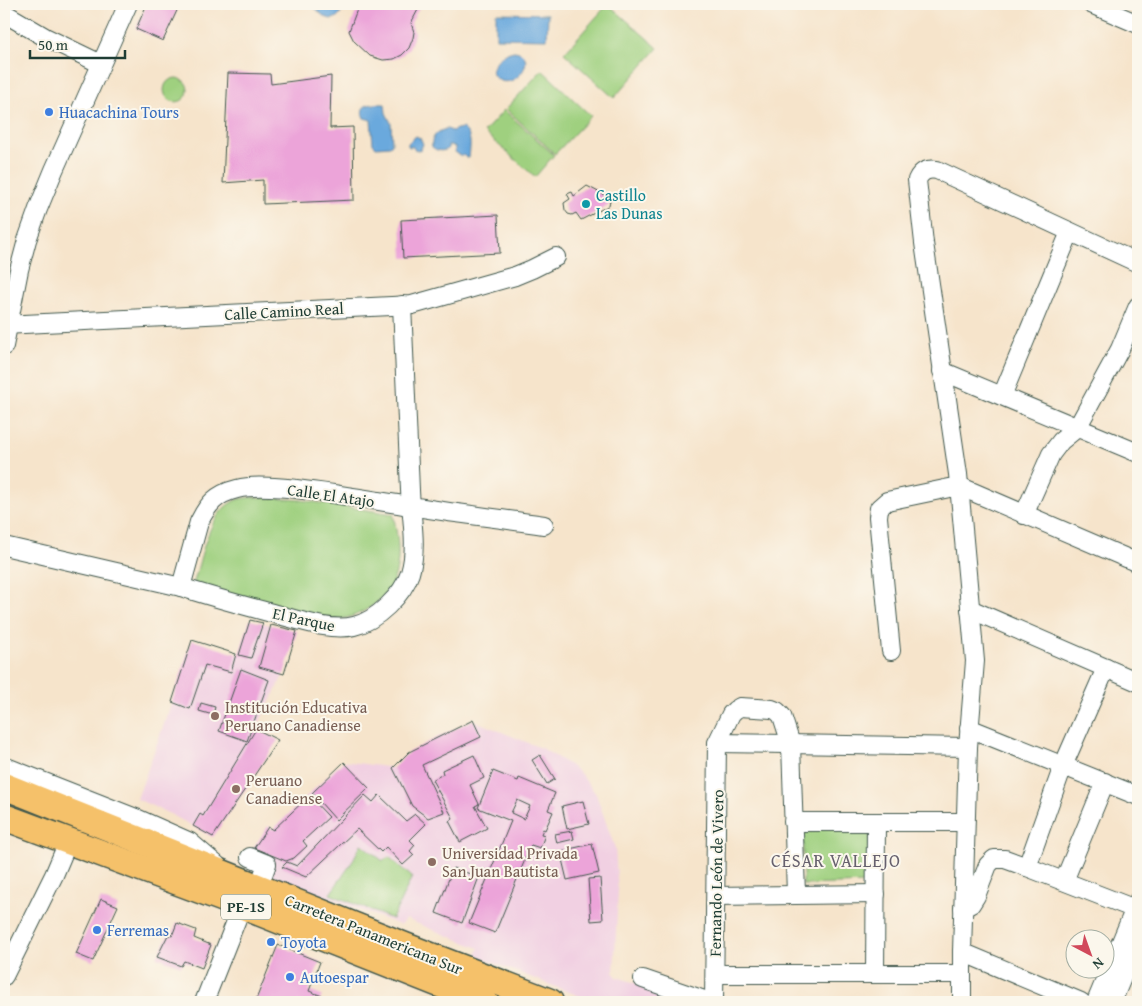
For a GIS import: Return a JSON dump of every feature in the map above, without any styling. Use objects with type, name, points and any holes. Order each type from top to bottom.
[{"type":"highway","name":"Carretera Panamericana Sur","points":[[4,786],[246,893],[485,1002]]},
{"type":"highway","name":"Carretera Panamericana Sur","points":[[4,818],[68,842],[246,893],[405,946],[550,1002]]},
{"type":"street","points":[[4,346],[6,325],[32,224],[128,4]]},
{"type":"street","points":[[1091,4],[1138,24]]},
{"type":"street","points":[[4,13],[45,37],[101,64]]},
{"type":"street","points":[[962,1002],[965,822],[969,728],[975,661],[959,486],[924,243],[917,180],[923,172],[932,168],[938,170],[1138,264]]},
{"type":"street","points":[[1002,396],[1070,232]]},
{"type":"street","name":"Calle Camino Real","points":[[6,325],[412,305],[515,276],[556,257]]},
{"type":"street","name":"El Parque","points":[[4,546],[181,587],[206,596],[316,625],[339,628],[354,627],[381,613],[400,591],[409,575],[414,544],[410,506],[402,305]]},
{"type":"street","points":[[1024,515],[1050,454],[1061,441],[1077,428],[1120,349],[1138,306]]},
{"type":"street","points":[[942,372],[1138,453]]},
{"type":"street","points":[[891,651],[878,517],[879,508],[887,501],[959,486],[1138,563]]},
{"type":"street","name":"Calle El Atajo","points":[[181,587],[199,522],[208,504],[227,492],[237,489],[252,487],[308,490],[544,525]]},
{"type":"street","points":[[970,608],[1138,682]]},
{"type":"street","points":[[1027,867],[1062,766],[1106,668]]},
{"type":"street","points":[[796,894],[791,744],[782,716],[772,708],[740,707],[735,710],[731,714],[718,743],[791,744],[968,747]]},
{"type":"street","points":[[969,728],[1138,796]]},
{"type":"street","name":"Fernando León de Vivero","points":[[714,1002],[718,743]]},
{"type":"street","points":[[4,766],[136,818],[190,842],[246,893]]},
{"type":"street","points":[[1064,881],[1105,782]]},
{"type":"street","points":[[793,822],[965,822]]},
{"type":"street","points":[[875,974],[876,822]]},
{"type":"street","points":[[4,976],[54,876],[68,842]]},
{"type":"street","points":[[204,1002],[246,893],[267,864],[250,857]]},
{"type":"street","points":[[963,908],[971,904],[988,865],[994,859],[1005,859],[1137,905],[1096,1002]]},
{"type":"street","points":[[716,896],[876,894]]},
{"type":"street","points":[[1112,1002],[1138,939]]},
{"type":"street","points":[[962,952],[1082,1002]]},
{"type":"street","points":[[714,974],[962,974]]},
{"type":"street","points":[[643,979],[710,1002]]},
{"type":"shaded area","name":"Institución Educativa Peruano Canadiense","points":[[250,620],[297,631],[284,674],[256,729],[278,740],[213,837],[137,799],[192,640],[239,655]]},
{"type":"shaded area","name":"Universidad Privada San Juan Bautista","points":[[473,720],[543,749],[580,773],[596,794],[615,848],[618,891],[614,973],[617,977],[693,1002],[595,1002],[476,956],[479,948],[406,919],[400,925],[246,867],[253,848],[268,826],[273,829],[343,761],[393,768],[409,752]]},
{"type":"green space","points":[[608,4],[658,48],[614,98],[564,53]]},
{"type":"green space","points":[[542,70],[591,116],[555,154],[506,109]]},
{"type":"green space","points":[[176,78],[181,79],[187,85],[187,95],[181,101],[176,102],[171,101],[165,95],[164,90],[165,85],[171,79]]},
{"type":"green space","points":[[504,110],[554,155],[535,177],[484,132]]},
{"type":"green space","points":[[253,497],[301,500],[393,514],[398,541],[398,554],[394,579],[389,590],[364,611],[351,617],[332,620],[193,585],[207,538],[218,516],[225,507],[234,501]]},
{"type":"green space","points":[[803,824],[869,826],[871,883],[803,885]]},
{"type":"green space","points":[[361,844],[383,861],[389,857],[412,877],[392,919],[330,894],[351,864]]},
{"type":"water","points":[[311,4],[346,4],[339,15],[332,19],[324,16]]},
{"type":"water","points":[[496,13],[548,14],[547,39],[496,38]]},
{"type":"water","points":[[514,51],[521,53],[525,58],[526,63],[520,75],[508,82],[496,78],[492,73],[496,61]]},
{"type":"water","points":[[385,104],[386,113],[391,123],[392,144],[390,146],[376,147],[373,144],[371,120],[364,118],[362,113],[363,109],[368,105]]},
{"type":"water","points":[[462,128],[466,131],[469,138],[469,158],[455,152],[455,147],[451,145],[448,145],[448,149],[442,151],[432,147],[433,138],[441,131],[447,129],[452,131]]},
{"type":"water","points":[[416,136],[420,138],[423,144],[421,149],[418,150],[408,146],[408,143]]},
{"type":"building","points":[[147,4],[180,4],[163,41],[136,29]]},
{"type":"building","points":[[359,4],[421,4],[411,23],[414,32],[413,38],[409,48],[402,55],[394,59],[383,60],[370,56],[354,41],[349,31]]},
{"type":"building","points":[[228,73],[270,74],[271,84],[331,76],[330,128],[353,127],[354,200],[263,204],[263,180],[223,183]]},
{"type":"building","name":"Castillo Las Dunas","points":[[587,186],[608,197],[610,201],[606,207],[581,220],[576,213],[568,214],[564,203],[570,199],[567,194],[572,192],[574,196]]},
{"type":"building","points":[[498,215],[500,253],[403,258],[401,220]]},
{"type":"building","points":[[250,620],[263,623],[251,658],[239,655]]},
{"type":"building","points":[[271,625],[297,631],[284,674],[259,667]]},
{"type":"building","points":[[192,640],[236,654],[231,672],[205,665],[190,709],[172,702]]},
{"type":"building","points":[[241,669],[269,680],[247,741],[219,731]]},
{"type":"building","points":[[201,703],[215,707],[213,715],[199,711]]},
{"type":"building","points":[[473,720],[481,737],[422,765],[444,812],[428,818],[412,806],[393,768],[409,752]]},
{"type":"building","points":[[256,729],[278,740],[213,837],[193,826],[200,814],[203,816]]},
{"type":"building","points":[[474,755],[484,778],[470,785],[479,804],[475,806],[487,828],[460,842],[449,821],[453,818],[432,780],[443,774],[442,770]]},
{"type":"building","points":[[540,755],[555,779],[547,784],[532,760]]},
{"type":"building","points":[[344,762],[369,788],[336,820],[312,793]]},
{"type":"building","points":[[493,771],[518,781],[519,778],[555,793],[548,810],[553,812],[545,830],[543,829],[541,834],[545,835],[540,848],[531,845],[495,933],[469,923],[511,821],[478,808]],"holes":[[[517,800],[530,806],[524,819],[511,813]]]},
{"type":"building","points":[[365,795],[373,802],[379,795],[406,821],[415,814],[426,824],[410,840],[415,845],[410,851],[414,855],[403,865],[386,847],[381,852],[357,829],[306,877],[282,867],[287,862],[297,866]]},
{"type":"building","points":[[309,796],[329,817],[303,841],[307,846],[294,858],[286,861],[254,848],[268,827],[273,830]]},
{"type":"building","points":[[583,801],[589,824],[567,829],[562,806]]},
{"type":"building","points":[[572,831],[574,839],[557,843],[555,834]]},
{"type":"building","points":[[592,844],[599,873],[567,880],[560,851]]},
{"type":"building","points":[[453,868],[479,877],[462,923],[436,913]]},
{"type":"building","points":[[600,878],[603,920],[591,921],[588,879]]},
{"type":"building","name":"Ferremas","points":[[101,899],[118,906],[93,961],[76,954]]},
{"type":"building","points":[[177,923],[196,930],[194,938],[211,945],[202,968],[184,961],[181,966],[157,957],[168,935],[172,936]]},
{"type":"building","name":"Autoespar","points":[[278,945],[320,962],[309,991],[322,996],[319,1002],[255,1002]]},
{"type":"place","name":"Huacachina Tours","points":[[49,112]]},
{"type":"place","name":"Castillo Las Dunas","points":[[586,204]]},
{"type":"place","name":"Institución Educativa Peruano Canadiense","points":[[215,716]]},
{"type":"place","name":"Peruano Canadiense","points":[[236,789]]},
{"type":"place","name":"Universidad Privada San Juan Bautista","points":[[432,862]]},
{"type":"place","name":"Ferremas","points":[[97,930]]},
{"type":"place","name":"Toyota","points":[[271,942]]},
{"type":"place","name":"Autoespar","points":[[290,977]]},
{"type":"district","name":"CÉSAR VALLEJO","points":[[836,861]]}]
